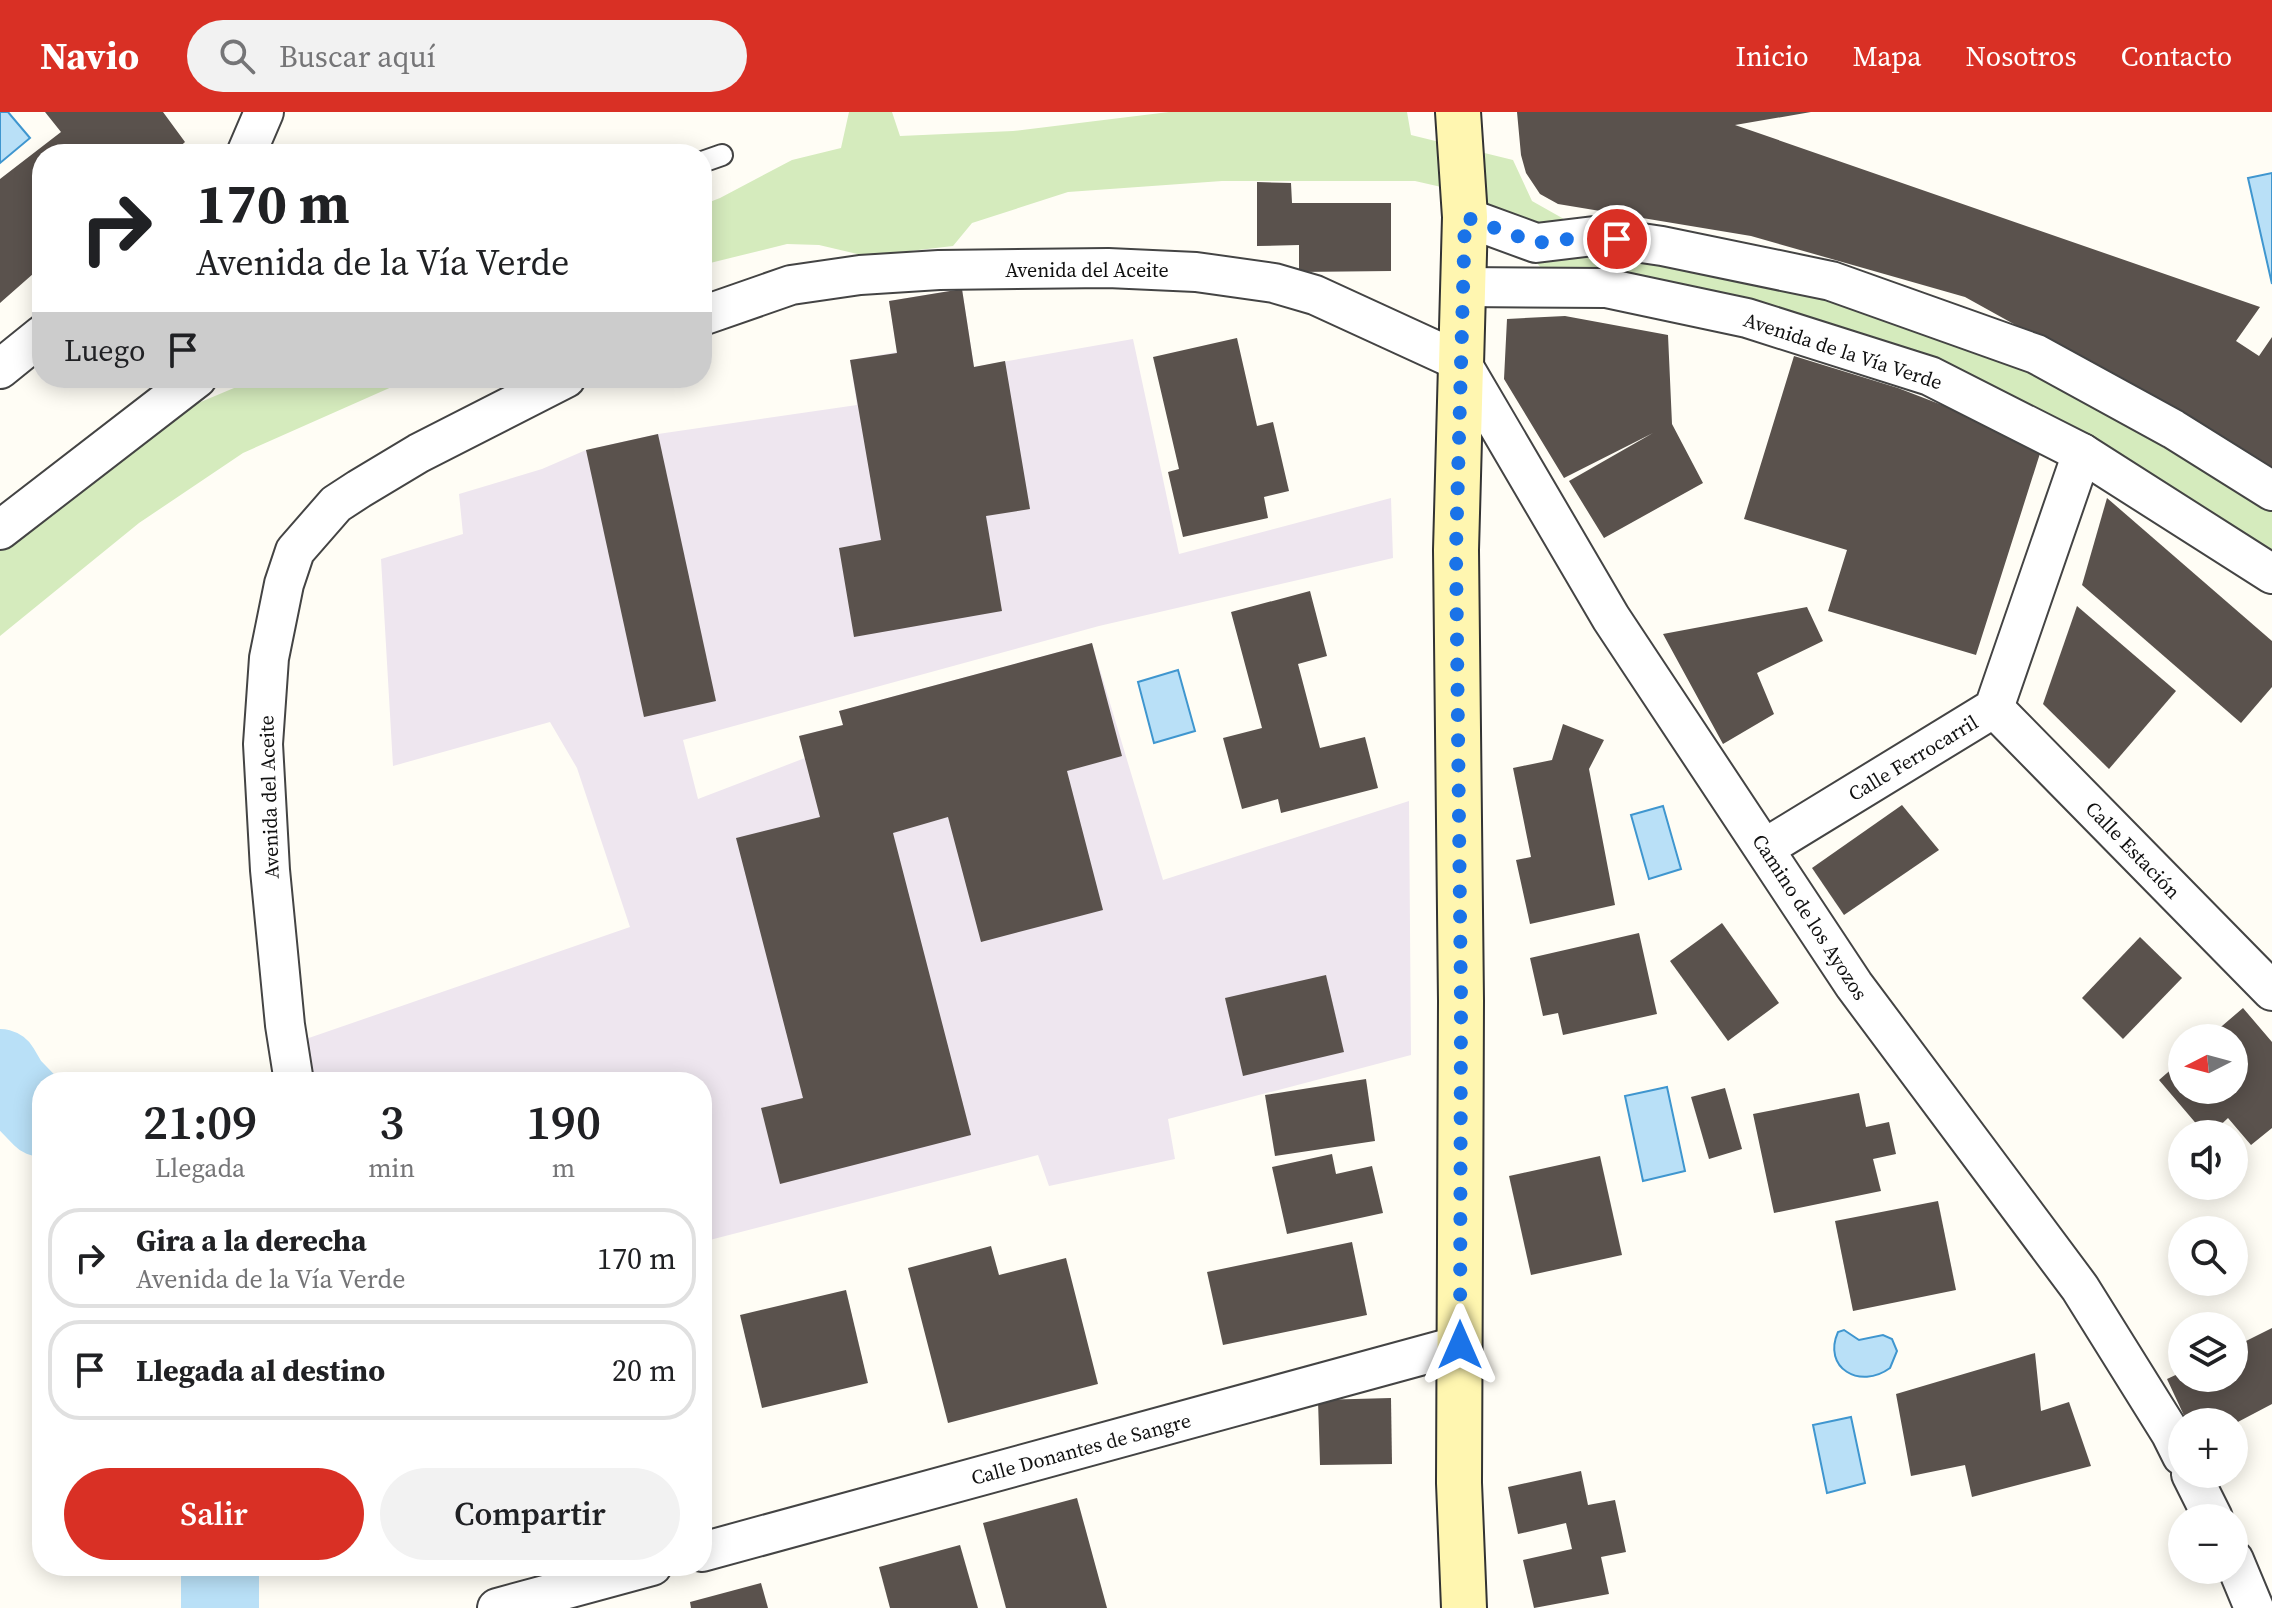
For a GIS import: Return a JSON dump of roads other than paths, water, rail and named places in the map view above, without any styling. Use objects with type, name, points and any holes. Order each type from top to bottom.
[{"type":"main road","points":[[1458,112],[1465,217],[1456,550],[1461,1001],[1459,1483],[1464,1608]]},
{"type":"street","points":[[250,144],[264,112]]},
{"type":"street","points":[[1465,217],[1536,243],[1594,236],[1662,246],[1831,281],[2036,354],[2173,429],[2272,491]]},
{"type":"street","name":"Avenida del Aceite","points":[[712,313],[791,285],[860,275],[939,270],[1108,268],[1196,272],[1274,283],[1315,295],[1461,362]]},
{"type":"street","name":"Avenida de la Vía Verde","points":[[1462,287],[1606,288],[1747,318],[1930,376],[2082,453],[2272,574]]},
{"type":"street","points":[[0,369],[32,343]]},
{"type":"street","name":"Camino de los Ayozos","points":[[1461,362],[1611,618],[1854,985],[2080,1288],[2168,1429]]},
{"type":"street","points":[[0,530],[184,388]]},
{"type":"street","name":"Avenida del Aceite","points":[[292,1072],[270,870],[263,744],[269,658],[284,584],[295,551],[336,504],[359,489],[419,453],[546,388]]},
{"type":"street","name":"Calle Ferrocarril","points":[[1765,848],[1994,708],[2082,453]]},
{"type":"street","name":"Calle Estación","points":[[1994,708],[2272,991]]},
{"type":"street","name":"Calle Donantes de Sangre","points":[[712,1549],[1460,1345]]},
{"type":"street","points":[[497,1608],[615,1576]]},
{"type":"street","points":[[2244,1584],[2254,1608]]},
{"type":"lane","points":[[712,158],[722,155]]},
{"type":"water","points":[[0,112],[8,112],[30,138],[0,163]]},
{"type":"water","points":[[2272,173],[2272,284],[2248,178]]},
{"type":"water","points":[[1178,670],[1195,731],[1154,743],[1138,682]]},
{"type":"water","points":[[1663,806],[1681,869],[1649,879],[1631,815]]},
{"type":"water","points":[[1667,1087],[1685,1171],[1643,1181],[1625,1096]]},
{"type":"water","points":[[1844,1330],[1859,1340],[1883,1335],[1892,1339],[1897,1351],[1890,1368],[1867,1377],[1847,1372],[1835,1356],[1834,1345],[1838,1332]]},
{"type":"water","points":[[1851,1417],[1865,1483],[1827,1493],[1813,1425]]},
{"type":"waterway","points":[[0,1068],[10,1085],[32,1108]]},
{"type":"waterway","points":[[220,1576],[220,1608]]}]
